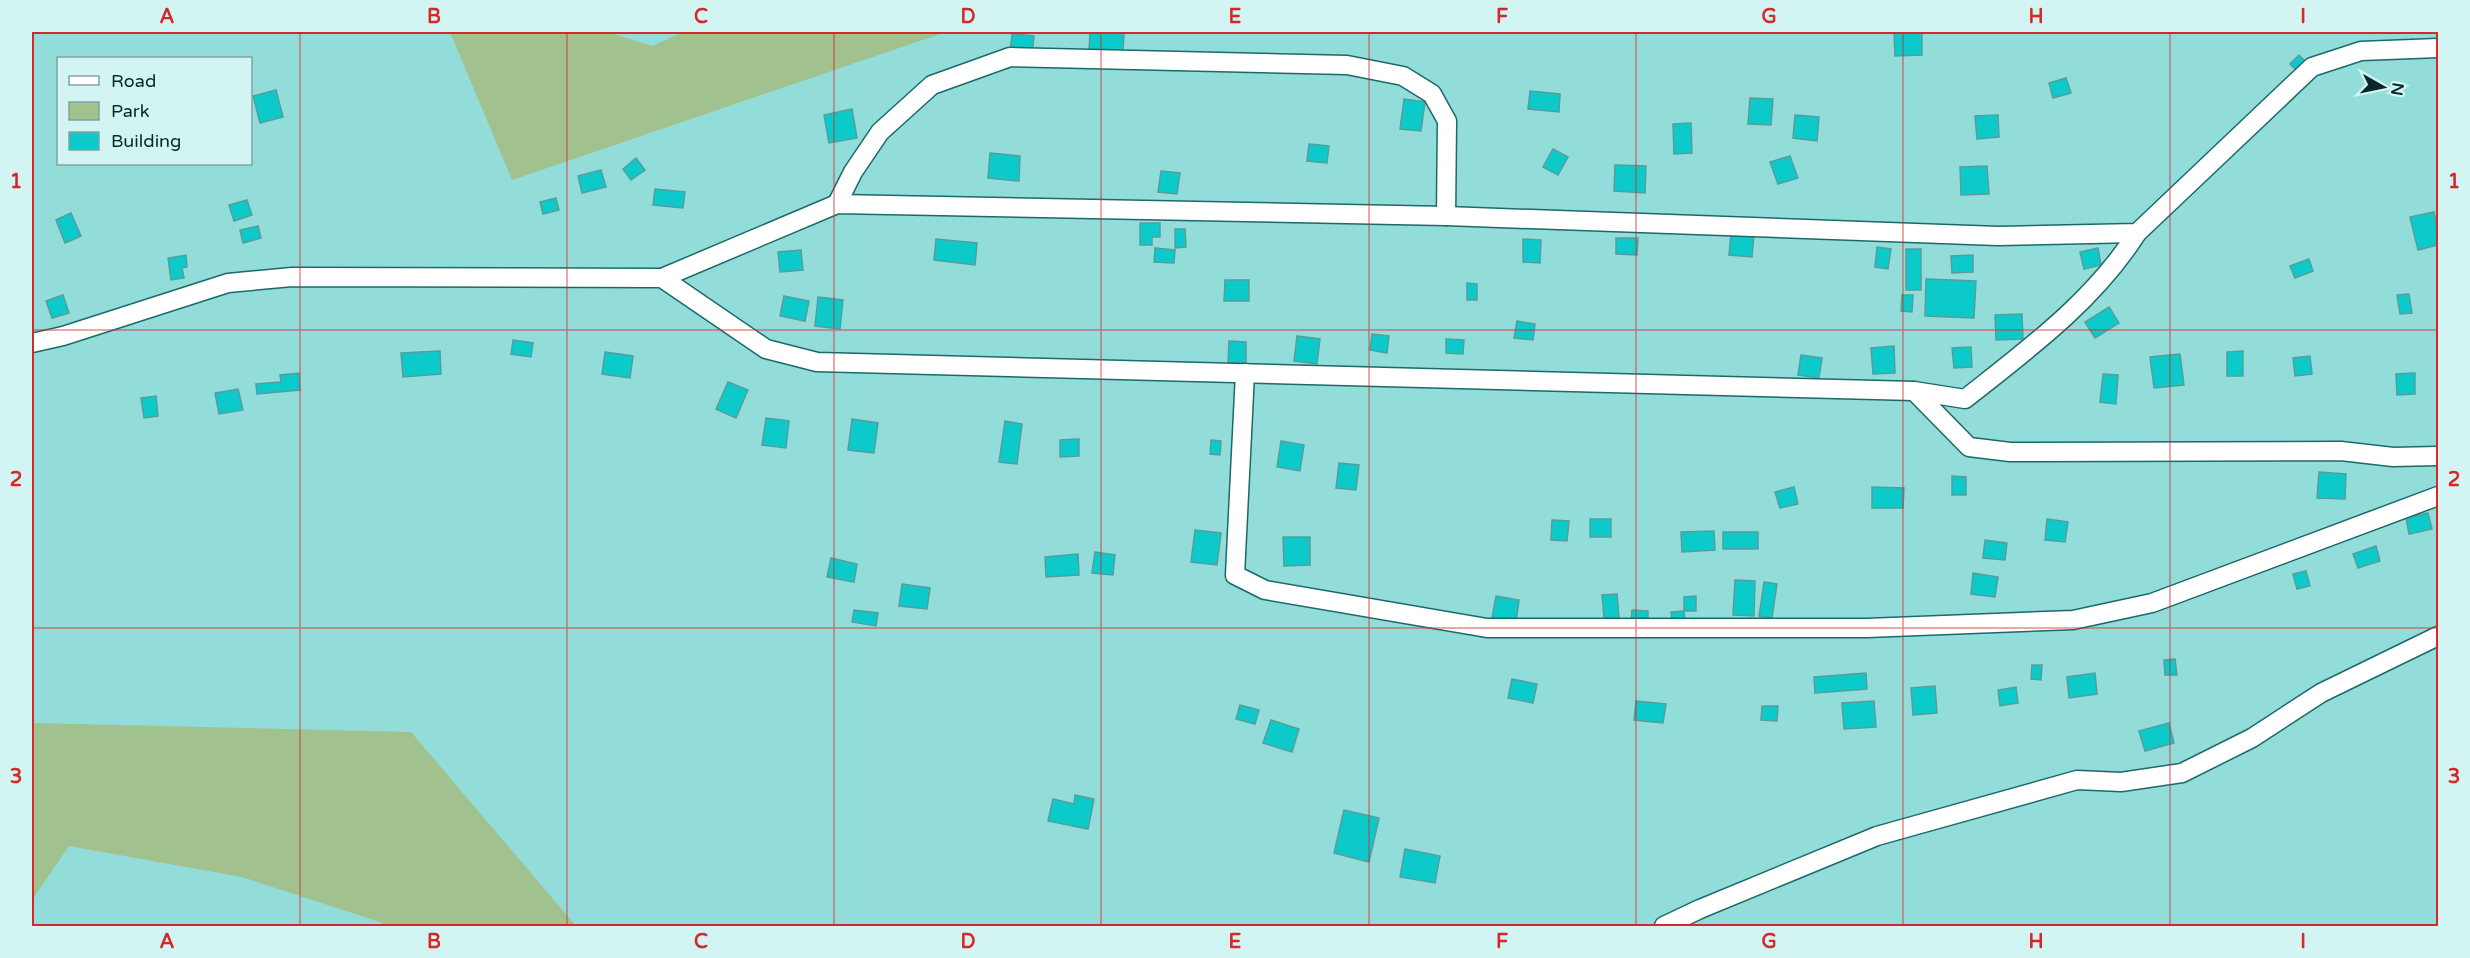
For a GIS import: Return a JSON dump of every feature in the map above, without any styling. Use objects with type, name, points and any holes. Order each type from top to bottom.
[{"type":"street","points":[[662,278],[765,349],[817,362],[1914,391],[1965,399],[2057,325],[2118,262],[2137,233],[2312,67],[2361,51],[2439,48]]},
{"type":"street","points":[[837,204],[853,172],[879,132],[932,85],[1010,57],[1347,65],[1403,76],[1432,94],[1447,121],[1446,216]]},
{"type":"street","points":[[32,343],[63,336],[228,283],[292,278],[662,278],[837,204],[1446,216],[1998,236],[2137,233]]},
{"type":"street","points":[[1245,373],[1235,575],[1265,590],[1487,628],[1867,628],[2073,620],[2152,603],[2439,496]]},
{"type":"street","points":[[1914,391],[1969,447],[2010,452],[2341,451],[2393,457],[2439,456]]},
{"type":"street","points":[[1664,927],[1700,909],[1877,836],[2077,780],[2121,782],[2182,773],[2252,738],[2321,693],[2439,636]]},
{"type":"green space","points":[[450,32],[608,32],[652,46],[684,32],[946,32],[512,180]]},
{"type":"green space","points":[[32,723],[411,732],[576,926],[384,926],[380,922],[242,877],[69,846],[32,900]]},
{"type":"building","points":[[1090,32],[1124,32],[1123,52],[1089,50]]},
{"type":"building","points":[[1894,32],[1922,32],[1922,55],[1895,56]]},
{"type":"building","points":[[1012,34],[1034,36],[1032,54],[1010,52]]},
{"type":"building","points":[[2299,55],[2308,64],[2299,73],[2290,64]]},
{"type":"building","points":[[2066,78],[2071,93],[2053,98],[2049,83]]},
{"type":"building","points":[[276,90],[283,117],[260,123],[253,96]]},
{"type":"building","points":[[1530,91],[1560,94],[1559,112],[1528,109]]},
{"type":"building","points":[[1750,98],[1773,99],[1771,125],[1748,124]]},
{"type":"building","points":[[1404,99],[1425,102],[1421,131],[1400,129]]},
{"type":"building","points":[[852,109],[857,138],[829,143],[824,115]]},
{"type":"building","points":[[1795,115],[1819,117],[1817,141],[1793,138]]},
{"type":"building","points":[[1998,115],[1999,137],[1977,139],[1975,116]]},
{"type":"building","points":[[1691,123],[1692,153],[1674,154],[1673,124]]},
{"type":"building","points":[[1309,144],[1329,146],[1327,163],[1307,161]]},
{"type":"building","points":[[1553,149],[1568,157],[1558,175],[1543,167]]},
{"type":"building","points":[[990,153],[1020,156],[1019,181],[988,178]]},
{"type":"building","points":[[1790,156],[1798,178],[1778,184],[1770,162]]},
{"type":"building","points":[[636,158],[645,170],[631,180],[623,169]]},
{"type":"building","points":[[1615,165],[1646,166],[1645,193],[1614,191]]},
{"type":"building","points":[[1987,166],[1989,194],[1961,195],[1960,167]]},
{"type":"building","points":[[601,170],[606,187],[582,193],[578,176]]},
{"type":"building","points":[[1161,171],[1180,173],[1177,194],[1158,192]]},
{"type":"building","points":[[655,189],[685,192],[683,208],[653,205]]},
{"type":"building","points":[[556,198],[559,210],[543,214],[540,202]]},
{"type":"building","points":[[247,200],[252,215],[234,221],[229,205]]},
{"type":"building","points":[[2434,212],[2438,245],[2418,250],[2410,217]]},
{"type":"building","points":[[71,213],[81,236],[65,243],[56,220]]},
{"type":"building","points":[[1140,223],[1160,223],[1160,237],[1152,237],[1152,245],[1140,245]]},
{"type":"building","points":[[258,226],[261,238],[243,243],[240,230]]},
{"type":"building","points":[[1175,229],[1185,229],[1186,247],[1175,248]]},
{"type":"building","points":[[1731,232],[1754,234],[1752,257],[1729,255]]},
{"type":"building","points":[[1616,238],[1638,238],[1637,255],[1616,254]]},
{"type":"building","points":[[936,239],[977,243],[975,265],[934,260]]},
{"type":"building","points":[[1523,239],[1541,240],[1540,263],[1523,262]]},
{"type":"building","points":[[1877,247],[1891,249],[1888,269],[1875,267]]},
{"type":"building","points":[[1155,248],[1175,250],[1174,263],[1154,262]]},
{"type":"building","points":[[2098,248],[2101,265],[2084,269],[2080,252]]},
{"type":"building","points":[[1906,249],[1921,249],[1921,290],[1906,290]]},
{"type":"building","points":[[801,250],[803,270],[780,272],[778,252]]},
{"type":"building","points":[[186,255],[187,267],[182,268],[184,278],[171,280],[168,258]]},
{"type":"building","points":[[1973,255],[1973,272],[1952,273],[1951,256]]},
{"type":"building","points":[[2309,259],[2313,271],[2295,278],[2290,266]]},
{"type":"building","points":[[1926,279],[1976,281],[1974,318],[1925,316]]},
{"type":"building","points":[[1225,280],[1249,280],[1249,301],[1224,301]]},
{"type":"building","points":[[1467,283],[1477,284],[1477,300],[1467,300]]},
{"type":"building","points":[[2409,294],[2412,313],[2400,314],[2397,295]]},
{"type":"building","points":[[63,295],[69,313],[52,318],[46,301]]},
{"type":"building","points":[[1902,295],[1913,295],[1912,312],[1901,311]]},
{"type":"building","points":[[784,296],[809,301],[805,321],[780,316]]},
{"type":"building","points":[[818,297],[843,300],[840,329],[815,326]]},
{"type":"building","points":[[2109,307],[2119,323],[2095,338],[2085,322]]},
{"type":"building","points":[[2022,314],[2023,339],[1996,340],[1995,315]]},
{"type":"building","points":[[1517,321],[1535,324],[1533,340],[1514,338]]},
{"type":"building","points":[[1372,334],[1389,336],[1387,353],[1370,350]]},
{"type":"building","points":[[1297,336],[1320,339],[1317,364],[1294,361]]},
{"type":"building","points":[[1446,339],[1464,340],[1463,354],[1446,353]]},
{"type":"building","points":[[513,340],[533,343],[531,357],[511,354]]},
{"type":"building","points":[[1229,341],[1246,342],[1246,363],[1228,363]]},
{"type":"building","points":[[1894,346],[1895,373],[1873,374],[1871,348]]},
{"type":"building","points":[[1971,347],[1972,367],[1954,368],[1952,348]]},
{"type":"building","points":[[440,351],[441,374],[403,377],[401,353]]},
{"type":"building","points":[[2243,351],[2243,376],[2227,376],[2227,352]]},
{"type":"building","points":[[605,352],[633,356],[630,378],[602,374]]},
{"type":"building","points":[[2180,354],[2184,385],[2154,388],[2150,357]]},
{"type":"building","points":[[1801,355],[1822,358],[1819,378],[1798,375]]},
{"type":"building","points":[[2310,356],[2312,374],[2295,376],[2293,358]]},
{"type":"building","points":[[299,373],[300,390],[257,394],[256,384],[281,382],[280,375]]},
{"type":"building","points":[[2415,373],[2415,394],[2397,395],[2396,374]]},
{"type":"building","points":[[2103,374],[2118,375],[2116,404],[2100,402]]},
{"type":"building","points":[[728,382],[748,390],[736,418],[716,409]]},
{"type":"building","points":[[238,389],[243,410],[219,414],[215,393]]},
{"type":"building","points":[[156,396],[158,416],[144,418],[141,398]]},
{"type":"building","points":[[766,418],[789,421],[786,448],[762,445]]},
{"type":"building","points":[[852,419],[878,423],[874,453],[848,450]]},
{"type":"building","points":[[1005,421],[1022,424],[1017,464],[999,462]]},
{"type":"building","points":[[1079,439],[1079,456],[1060,457],[1060,440]]},
{"type":"building","points":[[1211,440],[1221,441],[1220,455],[1210,454]]},
{"type":"building","points":[[1281,441],[1304,445],[1300,471],[1277,467]]},
{"type":"building","points":[[1339,463],[1359,465],[1356,490],[1336,488]]},
{"type":"building","points":[[2319,472],[2346,474],[2345,499],[2317,498]]},
{"type":"building","points":[[1952,476],[1966,477],[1966,495],[1952,495]]},
{"type":"building","points":[[1794,487],[1798,504],[1780,508],[1775,492]]},
{"type":"building","points":[[1872,487],[1904,488],[1903,508],[1872,508]]},
{"type":"building","points":[[2428,513],[2432,529],[2409,534],[2406,518]]},
{"type":"building","points":[[1590,519],[1611,519],[1611,537],[1590,537]]},
{"type":"building","points":[[2047,519],[2068,522],[2065,542],[2045,540]]},
{"type":"building","points":[[1552,520],[1569,521],[1567,541],[1551,540]]},
{"type":"building","points":[[1195,530],[1221,533],[1217,565],[1191,562]]},
{"type":"building","points":[[1714,531],[1715,550],[1682,552],[1681,532]]},
{"type":"building","points":[[1723,532],[1758,532],[1758,549],[1723,549]]},
{"type":"building","points":[[1283,537],[1310,537],[1310,565],[1284,566]]},
{"type":"building","points":[[1985,540],[2007,543],[2005,560],[1983,558]]},
{"type":"building","points":[[2376,546],[2380,561],[2358,568],[2353,554]]},
{"type":"building","points":[[1095,552],[1115,555],[1113,575],[1092,573]]},
{"type":"building","points":[[1078,554],[1079,575],[1046,577],[1045,557]]},
{"type":"building","points":[[831,558],[857,564],[854,582],[827,577]]},
{"type":"building","points":[[2306,571],[2310,586],[2297,589],[2293,574]]},
{"type":"building","points":[[1973,573],[1998,577],[1995,597],[1971,594]]},
{"type":"building","points":[[1735,580],[1755,581],[1754,616],[1733,615]]},
{"type":"building","points":[[1764,582],[1777,584],[1772,618],[1759,616]]},
{"type":"building","points":[[902,584],[930,588],[927,609],[899,606]]},
{"type":"building","points":[[1617,594],[1619,617],[1604,618],[1602,595]]},
{"type":"building","points":[[1496,596],[1519,600],[1516,622],[1492,618]]},
{"type":"building","points":[[1696,596],[1696,611],[1684,611],[1684,597]]},
{"type":"building","points":[[854,610],[878,613],[876,626],[852,622]]},
{"type":"building","points":[[1632,610],[1648,611],[1648,623],[1631,622]]},
{"type":"building","points":[[1684,611],[1685,621],[1672,622],[1671,612]]},
{"type":"building","points":[[2175,659],[2177,675],[2165,675],[2164,660]]},
{"type":"building","points":[[2032,665],[2042,665],[2041,680],[2031,679]]},
{"type":"building","points":[[1866,673],[1867,689],[1815,693],[1814,677]]},
{"type":"building","points":[[2095,673],[2097,694],[2069,698],[2067,677]]},
{"type":"building","points":[[1512,679],[1537,684],[1533,703],[1508,698]]},
{"type":"building","points":[[1935,686],[1937,713],[1913,715],[1911,688]]},
{"type":"building","points":[[2016,687],[2018,703],[2000,706],[1998,690]]},
{"type":"building","points":[[1636,701],[1666,704],[1663,723],[1634,720]]},
{"type":"building","points":[[1874,701],[1876,727],[1844,729],[1842,703]]},
{"type":"building","points":[[1240,705],[1259,710],[1255,724],[1236,719]]},
{"type":"building","points":[[1762,706],[1778,706],[1777,721],[1761,720]]},
{"type":"building","points":[[1271,720],[1299,729],[1292,752],[1263,743]]},
{"type":"building","points":[[2169,723],[2174,743],[2145,751],[2139,731]]},
{"type":"building","points":[[1075,795],[1094,799],[1088,829],[1048,821],[1053,799],[1074,804]]},
{"type":"building","points":[[1344,810],[1379,818],[1369,862],[1334,853]]},
{"type":"building","points":[[1405,849],[1440,856],[1435,883],[1400,877]]}]
